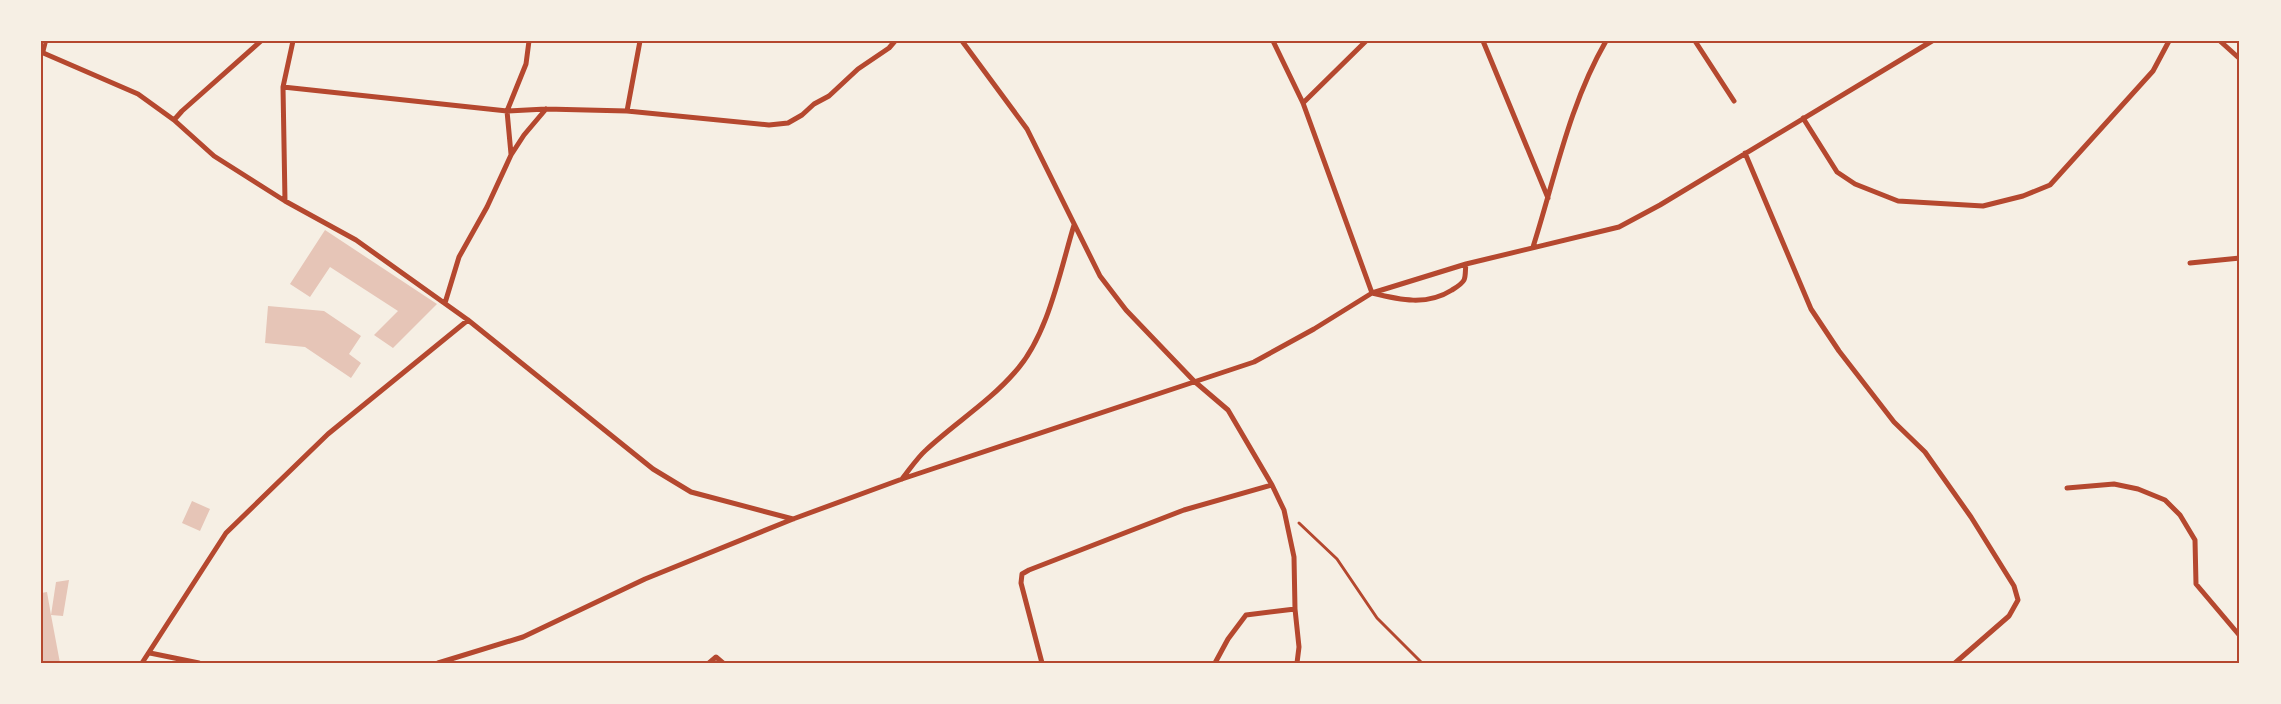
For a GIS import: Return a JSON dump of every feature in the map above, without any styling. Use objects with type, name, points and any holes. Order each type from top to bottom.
[{"type":"street","points":[[174,120],[261,41]]},
{"type":"street","points":[[285,201],[283,87],[292,41]]},
{"type":"street","points":[[511,155],[507,111],[526,64],[529,41]]},
{"type":"street","points":[[627,112],[640,41]]},
{"type":"street","points":[[283,87],[507,111],[546,109],[627,112],[768,125],[788,123],[829,96],[844,79],[889,48],[895,41]]},
{"type":"street","points":[[962,41],[1027,129],[1105,283],[1126,310],[1194,382],[1228,410],[1272,485],[1284,510],[1294,557],[1295,609],[1299,648],[1297,663]]},
{"type":"street","points":[[1273,41],[1303,103],[1372,293]]},
{"type":"street","points":[[1303,103],[1366,41]]},
{"type":"street","points":[[1483,41],[1548,199]]},
{"type":"street","points":[[1533,248],[1560,151],[1595,59],[1606,41]]},
{"type":"street","points":[[1695,41],[1734,101]]},
{"type":"street","points":[[438,663],[523,637],[645,580],[793,519],[902,479],[1254,362],[1314,329],[1372,293],[1466,264],[1619,227],[1932,41]]},
{"type":"street","points":[[1803,118],[1837,172],[1855,184],[1898,200],[1983,206],[2023,196],[2050,185],[2153,71],[2169,41]]},
{"type":"street","points":[[2220,41],[2240,59]]},
{"type":"street","points":[[42,52],[138,94],[174,120],[214,156],[285,201],[356,240],[468,320],[653,469],[691,492],[793,519]]},
{"type":"street","points":[[445,303],[459,257],[487,207],[511,155],[524,135],[546,109]]},
{"type":"street","points":[[1745,153],[1811,309],[1838,351],[1894,422],[1925,452],[1971,517],[2014,586],[2018,600],[2009,616],[1956,663]]},
{"type":"street","points":[[902,479],[925,450],[1016,372],[1032,348],[1050,304],[1074,225]]},
{"type":"street","points":[[2190,263],[2240,258]]},
{"type":"street","points":[[1372,293],[1399,300],[1420,301],[1444,295],[1459,286],[1465,279],[1466,264]]},
{"type":"street","points":[[142,663],[226,533],[328,434],[468,320]]},
{"type":"street","points":[[2067,488],[2114,484],[2138,489],[2165,500],[2180,515],[2195,540],[2196,584],[2240,636]]},
{"type":"street","points":[[1042,663],[1021,583],[1022,574],[1184,510],[1272,485]]},
{"type":"street","points":[[1215,663],[1246,614],[1295,609]]},
{"type":"street","points":[[150,652],[199,663]]},
{"type":"street","points":[[709,663],[716,657],[723,663]]},
{"type":"lane","points":[[42,52],[46,41]]},
{"type":"path","points":[[1284,510],[1337,560],[1377,618],[1422,663]]},
{"type":"building","points":[[325,230],[437,304],[393,348],[374,335],[398,311],[330,267],[310,297],[290,284]]},
{"type":"building","points":[[268,306],[324,311],[361,336],[349,354],[361,363],[351,378],[305,347],[265,343]]},
{"type":"building","points":[[192,501],[210,509],[200,531],[182,523]]},
{"type":"building","points":[[69,580],[63,616],[51,615],[56,582]]},
{"type":"building","points":[[47,592],[60,663],[41,663],[41,593]]}]
